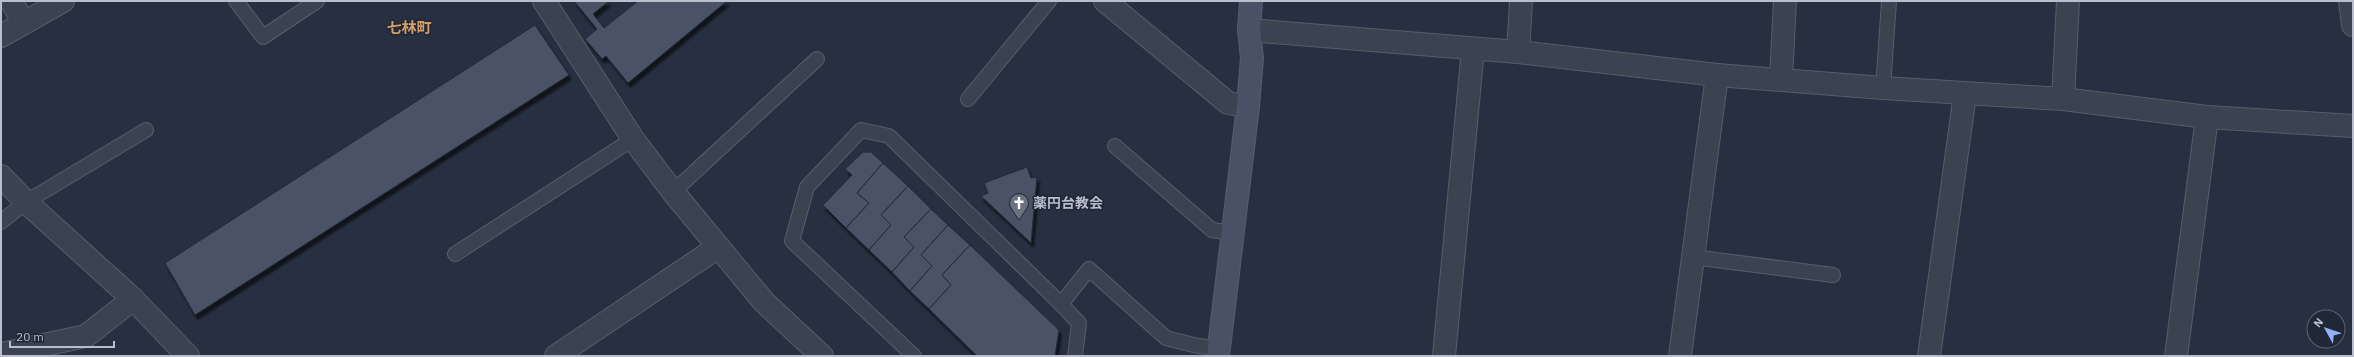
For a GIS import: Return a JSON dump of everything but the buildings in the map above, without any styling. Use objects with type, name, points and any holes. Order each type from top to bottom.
[{"type":"street","points":[[11,1],[24,23]]},
{"type":"street","points":[[1,36],[63,1]]},
{"type":"street","points":[[544,1],[633,139],[673,192],[764,302],[822,356]]},
{"type":"street","points":[[1104,1],[1228,103],[1248,106]]},
{"type":"street","points":[[1218,352],[1248,106],[1252,58],[1250,30],[1251,1]]},
{"type":"street","points":[[1518,52],[1521,1]]},
{"type":"street","points":[[1781,78],[1785,1]]},
{"type":"street","points":[[2063,99],[2068,1]]},
{"type":"street","points":[[2350,1],[2353,25]]},
{"type":"street","points":[[1250,30],[1518,52],[1717,75],[1781,78],[1965,94],[2063,99],[2207,117],[2353,126]]},
{"type":"street","points":[[1444,356],[1473,49]]},
{"type":"street","points":[[1680,356],[1717,75]]},
{"type":"street","points":[[1929,356],[1965,94]]},
{"type":"street","points":[[2176,356],[2207,117]]},
{"type":"street","points":[[1,176],[26,202],[133,299],[188,356]]},
{"type":"street","points":[[556,356],[718,247]]},
{"type":"street","points":[[1,354],[86,336],[133,299]]},
{"type":"lane","points":[[236,1],[263,37],[317,1]]},
{"type":"lane","points":[[968,99],[1049,1]]},
{"type":"lane","points":[[1884,88],[1889,1]]},
{"type":"lane","points":[[673,192],[817,60]]},
{"type":"lane","points":[[1,222],[26,202],[146,130]]},
{"type":"lane","points":[[914,356],[792,241],[806,187],[861,130],[889,136],[1079,323],[1075,356]]},
{"type":"lane","points":[[456,254],[633,139]]},
{"type":"lane","points":[[1115,146],[1212,230],[1232,233]]},
{"type":"lane","points":[[1693,257],[1833,275]]},
{"type":"lane","points":[[1060,304],[1089,269],[1166,338],[1218,352]]},
{"type":"place","name":"薬円台教会","points":[[1019,220]]},
{"type":"district","name":"七林町","points":[[409,28]]}]
